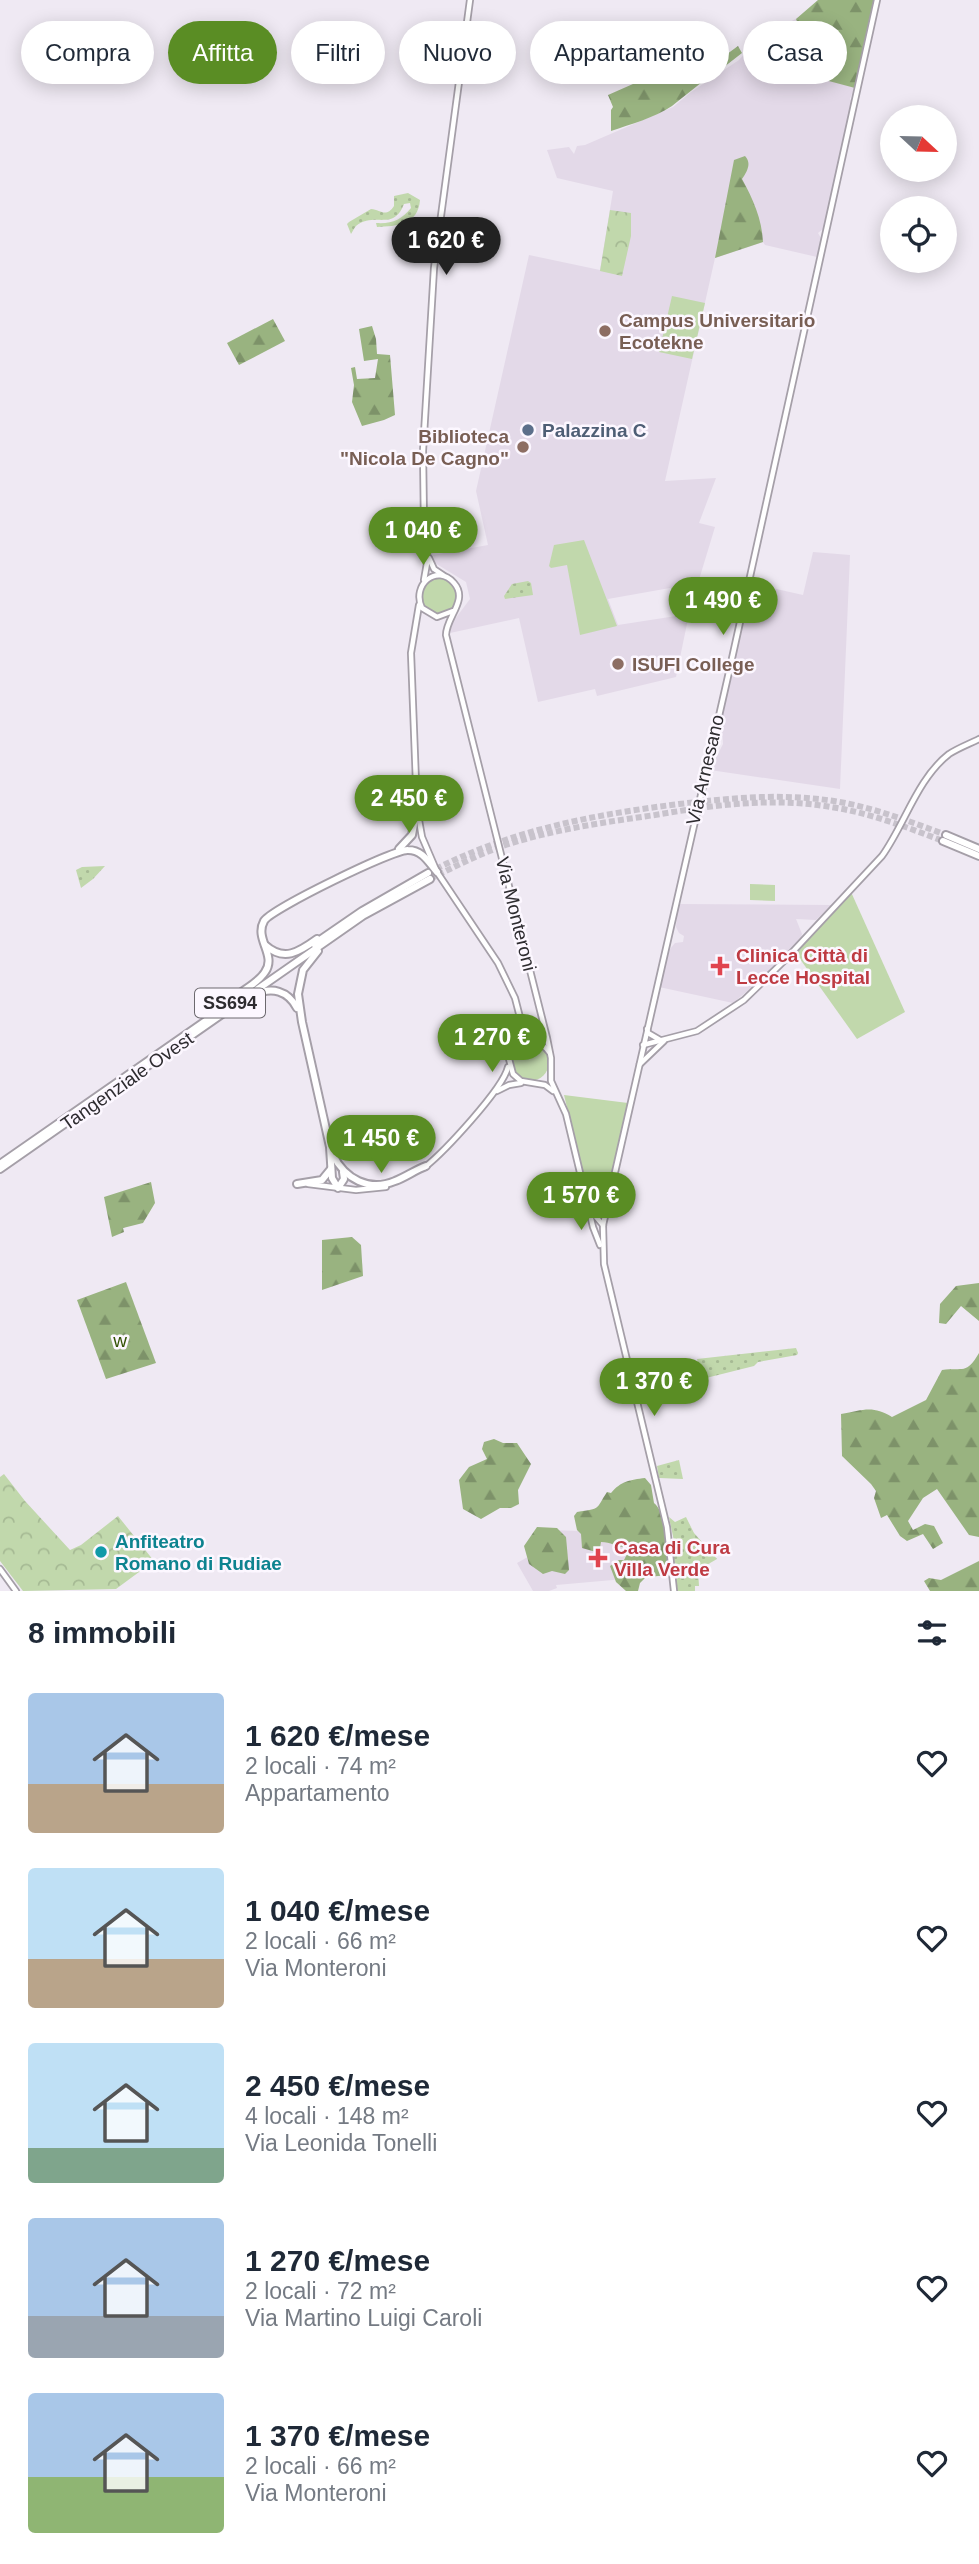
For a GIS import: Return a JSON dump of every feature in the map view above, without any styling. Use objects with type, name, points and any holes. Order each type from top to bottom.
[{"type":"highway","points":[[392,854],[410,838],[416,824],[417,809]]},
{"type":"highway","points":[[979,849],[945,838],[979,856]]},
{"type":"highway","points":[[214,1017],[218,1009],[264,975],[269,963],[261,933],[264,921],[272,913],[405,850],[419,852],[437,872]]},
{"type":"highway","name":"Tangenziale Ovest","points":[[0,1164],[364,915],[429,876],[362,911],[214,1017]]},
{"type":"highway","points":[[302,1022],[298,988],[306,964],[314,954],[364,915]]},
{"type":"highway","points":[[265,945],[278,954],[294,954],[337,928]]},
{"type":"highway","points":[[214,1017],[270,990],[289,996],[297,1007],[302,1022],[330,1147],[332,1178],[338,1188],[344,1180],[343,1172],[330,1147]]},
{"type":"highway","name":"Tangenziale Ovest","points":[[0,1170],[36,1141]]},
{"type":"highway","points":[[297,1184],[322,1180],[332,1164]]},
{"type":"highway","points":[[343,1172],[357,1181],[379,1185],[394,1182],[426,1166]]},
{"type":"main road","points":[[297,1184],[362,1190],[382,1188],[412,1176],[426,1166],[491,1096],[507,1074],[509,1059],[522,1036],[523,1023],[512,989],[499,963],[437,872],[422,837],[417,809],[411,653],[419,590],[426,574],[423,451],[434,268],[470,0]]},
{"type":"main road","name":"Via Arnesano","points":[[606,1209],[729,672],[877,0]]},
{"type":"main road","points":[[427,554],[434,569],[447,577]]},
{"type":"main road","points":[[422,584],[433,576],[447,577]]},
{"type":"main road","name":"Via Monteroni","points":[[447,577],[455,583],[460,595],[447,625],[446,635],[550,1055],[551,1081],[566,1114],[591,1222],[602,1249],[615,1315],[665,1517],[674,1591]]},
{"type":"main road","points":[[419,603],[431,616],[443,617],[453,611]]},
{"type":"main road","points":[[642,1045],[697,1031],[744,1000],[882,856],[934,768],[951,753],[979,739]]},
{"type":"main road","points":[[647,1026],[648,1033],[653,1038],[664,1041]]},
{"type":"main road","points":[[514,1049],[531,1041],[545,1047],[550,1055]]},
{"type":"main road","points":[[637,1069],[647,1055],[664,1041]]},
{"type":"main road","points":[[509,1059],[513,1074],[525,1083]]},
{"type":"main road","points":[[533,1083],[545,1078],[550,1069]]},
{"type":"main road","points":[[491,1096],[509,1084],[533,1083],[547,1086],[559,1097]]},
{"type":"main road","points":[[590,1209],[597,1213],[606,1209]]},
{"type":"main road","name":"Via Monteroni","points":[[590,1209],[603,1225]]},
{"type":"main road","name":"Via Monteroni","points":[[602,1249],[606,1209]]},
{"type":"main road","points":[[591,1222],[597,1226],[603,1225]]},
{"type":"main road","points":[[0,1569],[16,1591]]},
{"type":"shaded area","name":"Campus Universitario Ecotekne","points":[[818,0],[830,21],[792,21],[804,14]]},
{"type":"shaded area","name":"Campus Universitario Ecotekne","points":[[847,50],[860,73],[850,99],[852,101],[823,229],[818,233],[821,238],[817,257],[765,245],[763,242],[715,258],[665,481],[716,478],[699,523],[715,527],[698,583],[608,599],[618,625],[689,614],[676,677],[597,696],[595,689],[538,702],[519,618],[450,633],[449,627],[470,599],[466,582],[435,563],[433,555],[488,545],[476,491],[529,255],[600,270],[613,191],[557,178],[547,150],[569,147],[574,154],[577,146],[673,107],[703,84],[729,84],[729,67],[743,56],[743,84],[847,84]]},
{"type":"shaded area","points":[[813,552],[850,555],[840,789],[710,770],[723,744],[721,709],[748,590],[752,591],[754,584],[803,595]]},
{"type":"shaded area","name":"Clinica Città di Lecce Hospital","points":[[678,904],[832,905],[816,920],[796,919],[801,938],[733,1003],[659,987],[670,949],[675,943],[683,942],[684,936],[676,927]]},
{"type":"shaded area","name":"Casa di Cura Villa Verde","points":[[614,1528],[670,1575],[556,1585],[557,1588],[549,1591],[533,1591],[517,1563],[542,1549],[548,1530]]},
{"type":"green space","points":[[818,0],[875,0],[855,88],[840,84],[847,84],[847,21],[796,19]]},
{"type":"green space","points":[[738,46],[742,53],[729,63],[729,53]]},
{"type":"green space","points":[[633,84],[700,84],[665,110],[611,131],[613,107],[608,95]]},
{"type":"green space","points":[[745,156],[748,165],[742,179],[756,209],[763,242],[715,258],[734,160]]},
{"type":"green space","points":[[408,193],[420,200],[411,219],[399,225],[377,227],[376,223],[391,222],[404,216],[411,208],[410,203],[404,204],[395,217],[363,222],[356,226],[351,234],[347,224],[349,222],[371,209],[388,212],[394,206],[394,196]]},
{"type":"green space","points":[[610,210],[631,213],[631,236],[622,276],[600,271]]},
{"type":"green space","points":[[672,296],[705,303],[692,359],[659,352]]},
{"type":"green space","points":[[273,319],[285,341],[239,365],[227,343]]},
{"type":"green space","points":[[372,326],[377,354],[390,355],[395,415],[362,426],[352,402],[354,385],[351,368],[355,367],[357,379],[375,378],[378,359],[364,361],[359,329]]},
{"type":"green space","points":[[584,540],[617,626],[580,635],[567,565],[551,568],[549,566],[554,545]]},
{"type":"green space","points":[[439,578],[452,583],[457,596],[452,609],[439,614],[426,609],[421,596],[426,583]]},
{"type":"green space","points":[[724,580],[728,606],[675,615],[671,588]]},
{"type":"green space","points":[[528,581],[531,583],[533,595],[505,599],[504,596],[512,584]]},
{"type":"green space","points":[[105,866],[81,888],[76,870],[82,867]]},
{"type":"green space","points":[[750,884],[775,885],[775,901],[750,900]]},
{"type":"green space","points":[[851,892],[905,1012],[857,1039],[795,952]]},
{"type":"green space","points":[[530,1043],[543,1049],[549,1062],[543,1075],[530,1081],[517,1075],[511,1062],[517,1049]]},
{"type":"green space","points":[[564,1095],[628,1103],[605,1203],[599,1212],[591,1206]]},
{"type":"green space","points":[[151,1182],[155,1203],[143,1223],[123,1228],[124,1232],[112,1237],[104,1197]]},
{"type":"green space","points":[[352,1237],[361,1245],[363,1276],[322,1290],[322,1240]]},
{"type":"green space","name":"w","points":[[126,1282],[156,1363],[106,1379],[77,1300]]},
{"type":"green space","points":[[979,1283],[979,1321],[961,1306],[946,1324],[939,1323],[940,1304],[956,1286]]},
{"type":"green space","points":[[796,1348],[797,1355],[758,1362],[754,1366],[702,1379],[697,1359]]},
{"type":"green space","points":[[979,1353],[979,1537],[969,1535],[937,1489],[923,1498],[908,1521],[913,1530],[925,1524],[934,1526],[943,1543],[933,1549],[923,1534],[907,1541],[900,1536],[887,1515],[881,1518],[874,1498],[876,1491],[842,1456],[841,1414],[873,1410],[892,1417],[926,1400],[942,1370],[967,1367]]},
{"type":"green space","points":[[494,1439],[503,1443],[517,1443],[531,1464],[518,1490],[519,1504],[511,1508],[500,1508],[481,1519],[463,1509],[459,1480],[469,1467],[487,1459],[482,1449],[484,1442]]},
{"type":"green space","points":[[679,1460],[683,1479],[659,1478],[657,1466]]},
{"type":"green space","points":[[4,1474],[70,1550],[81,1545],[118,1516],[154,1561],[116,1589],[23,1591],[0,1561],[0,1477]]},
{"type":"green space","points":[[645,1478],[651,1485],[654,1503],[659,1508],[665,1526],[670,1575],[646,1577],[640,1583],[638,1591],[626,1591],[616,1582],[610,1566],[624,1560],[627,1554],[625,1547],[601,1542],[596,1552],[582,1548],[581,1534],[577,1530],[574,1516],[577,1512],[597,1507],[607,1492],[611,1493],[630,1480]]},
{"type":"green space","points":[[669,1517],[675,1522],[686,1517],[694,1533],[717,1559],[698,1570],[699,1586],[695,1586],[695,1591],[677,1591],[675,1546]]},
{"type":"green space","points":[[537,1527],[557,1528],[566,1537],[569,1570],[565,1574],[552,1571],[543,1574],[529,1564],[524,1546]]},
{"type":"green space","points":[[979,1561],[979,1591],[930,1591],[924,1581],[929,1578],[941,1580]]},
{"type":"tunnel","points":[[428,873],[488,846],[550,827],[646,808],[737,798],[795,797],[834,801],[876,811],[946,835]]},
{"type":"tunnel","points":[[430,879],[488,851],[545,834],[699,808],[765,802],[809,804],[860,813],[943,841]]},
{"type":"place","name":"Campus Universitario Ecotekne","points":[[605,331]]},
{"type":"place","name":"Palazzina C","points":[[528,430]]},
{"type":"place","name":"Biblioteca \"Nicola De Cagno\"","points":[[523,447]]},
{"type":"place","name":"ISUFI College","points":[[618,664]]},
{"type":"place","name":"Clinica Città di Lecce Hospital","points":[[720,966]]},
{"type":"place","name":"Anfiteatro Romano di Rudiae","points":[[101,1552]]},
{"type":"place","name":"Casa di Cura Villa Verde","points":[[598,1558]]}]
